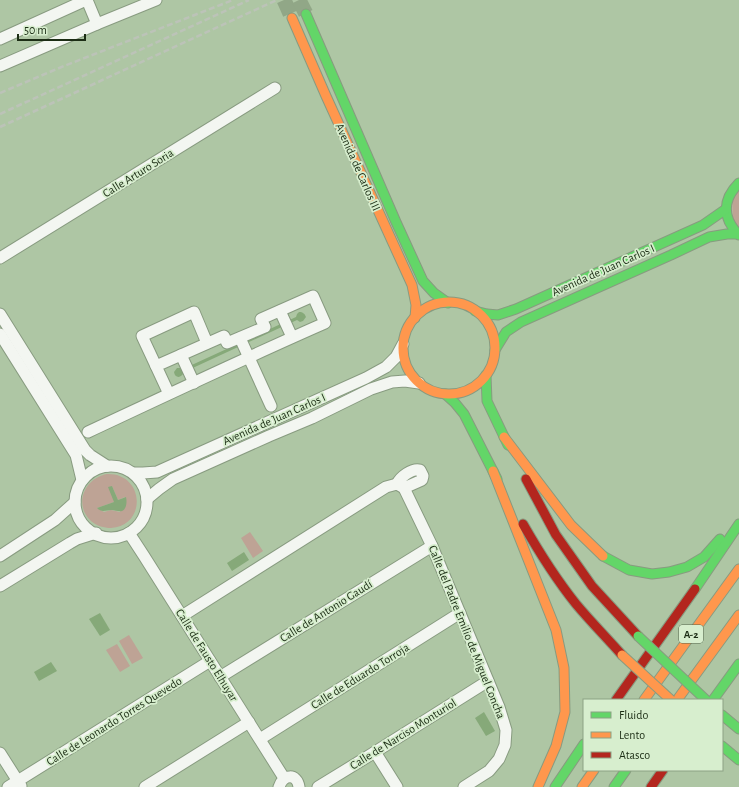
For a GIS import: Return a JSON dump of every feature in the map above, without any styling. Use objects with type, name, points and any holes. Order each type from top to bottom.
[{"type":"main road","name":"Avenida de Carlos III","points":[[306,14],[423,281],[434,293],[448,303]]},
{"type":"main road","name":"Avenida de Carlos III","points":[[292,18],[412,285],[416,305],[414,318]]},
{"type":"main road","points":[[738,235],[731,227],[727,218],[726,209],[730,193],[739,183]]},
{"type":"main road","name":"Avenida de Juan Carlos I","points":[[475,311],[498,315],[516,309],[703,225],[726,209]]},
{"type":"main road","name":"Avenida de Juan Carlos I","points":[[495,350],[506,332],[521,322],[709,237],[726,234],[738,235]]},
{"type":"main road","points":[[442,303],[462,305],[475,311],[490,327],[494,341],[495,350],[492,364],[486,375],[475,386],[460,393],[445,394],[431,390],[419,383],[406,365],[403,351],[403,344],[407,330],[414,318],[424,310],[442,303]]},
{"type":"main road","points":[[486,375],[487,401],[504,437],[556,534],[592,586],[638,636],[705,699]]},
{"type":"main road","points":[[445,394],[464,414],[493,471],[536,547],[555,576],[577,604],[622,655],[670,699]]},
{"type":"main road","points":[[504,437],[571,525],[603,556],[629,570],[652,574],[669,572],[687,567],[704,557],[739,518]]},
{"type":"main road","points":[[493,471],[556,630],[564,668],[565,712],[556,746],[538,787]]},
{"type":"main road","points":[[617,699],[739,524]]},
{"type":"main road","name":"A-2","points":[[645,699],[739,569]]},
{"type":"main road","name":"A-2","points":[[678,699],[739,615]]},
{"type":"main road","points":[[714,699],[739,664]]},
{"type":"main road","points":[[723,716],[739,729]]},
{"type":"main road","points":[[555,787],[583,745]]},
{"type":"main road","points":[[723,747],[739,760]]},
{"type":"main road","points":[[582,787],[593,771]]},
{"type":"main road","points":[[614,787],[625,771]]},
{"type":"main road","points":[[651,787],[662,771]]},
{"type":"street","points":[[0,39],[86,0],[97,24]]},
{"type":"street","points":[[0,66],[156,0]]},
{"type":"street","name":"Calle Arturo Soria","points":[[0,258],[275,88]]},
{"type":"street","points":[[88,432],[248,357],[325,323],[313,296],[261,319],[264,327],[242,342],[227,343],[224,336],[156,366]]},
{"type":"street","points":[[280,311],[292,337]]},
{"type":"street","points":[[169,394],[142,336],[194,312],[207,343]]},
{"type":"street","points":[[0,314],[85,450],[107,466]]},
{"type":"street","points":[[0,334],[76,455],[82,480]]},
{"type":"street","points":[[242,342],[271,406]]},
{"type":"street","name":"Avenida de Juan Carlos I","points":[[133,473],[158,472],[366,378],[386,367],[396,357],[403,344]]},
{"type":"street","points":[[181,355],[194,383]]},
{"type":"street","name":"Avenida de Juan Carlos I","points":[[147,498],[173,479],[312,418],[371,389],[392,382],[405,381],[419,383]]},
{"type":"street","points":[[107,466],[123,468],[133,473],[140,480],[145,489],[147,498],[143,518],[137,526],[128,533],[110,537],[96,534],[83,524],[77,514],[75,502],[77,491],[82,480],[92,472],[107,466]]},
{"type":"street","name":"Calle del Padre Emilio de Miguel Concha","points":[[182,616],[386,487],[401,486],[432,546],[499,707],[506,730],[505,744],[499,759],[489,771],[464,787]]},
{"type":"street","points":[[0,556],[55,520],[75,502]]},
{"type":"street","name":"Calle de Fausto Elhuyar","points":[[128,533],[147,559],[220,677],[260,738],[282,783]]},
{"type":"street","points":[[0,586],[77,539],[96,534]]},
{"type":"street","name":"Calle de Antonio Gaudí","points":[[220,677],[432,546]]},
{"type":"street","name":"Calle de Eduardo Torroja","points":[[260,738],[460,613]]},
{"type":"street","name":"Calle de Leonardo Torres Quevedo","points":[[15,785],[210,661]]},
{"type":"street","name":"Calle de Narciso Monturiol","points":[[318,787],[488,681]]},
{"type":"street","points":[[145,787],[249,722]]},
{"type":"street","points":[[375,752],[397,787]]},
{"type":"street","points":[[0,753],[15,785]]},
{"type":"street","points":[[282,783],[288,777],[293,778],[297,781],[299,787]]},
{"type":"shaded area","points":[[739,188],[739,229],[733,222],[732,198]]},
{"type":"shaded area","points":[[299,312],[306,316],[303,321],[300,322],[297,320],[184,372],[179,377],[176,376],[174,372],[177,368],[183,369],[296,317]]},
{"type":"shaded area","points":[[107,474],[120,476],[129,482],[134,490],[137,500],[136,510],[131,519],[123,525],[106,528],[91,521],[86,514],[82,500],[84,493],[88,486],[99,476]],"holes":[[[112,486],[118,500],[125,497],[120,512],[111,510],[104,512],[97,508],[114,502]]]},
{"type":"shaded area","points":[[112,486],[118,500],[126,497],[126,507],[121,511],[100,510],[97,508],[114,502],[108,487]]},
{"type":"shaded area","points":[[250,532],[263,551],[253,558],[241,538]]},
{"type":"shaded area","points":[[244,552],[249,560],[232,571],[227,563]]},
{"type":"shaded area","points":[[100,613],[110,630],[100,636],[89,619]]},
{"type":"shaded area","points":[[129,635],[143,658],[132,664],[119,641]]},
{"type":"shaded area","points":[[117,644],[130,666],[120,672],[106,650]]},
{"type":"shaded area","points":[[51,662],[57,671],[39,681],[34,672]]},
{"type":"shaded area","points":[[484,712],[495,731],[486,736],[475,718]]},
{"type":"tunnel","points":[[284,0],[292,18]]},
{"type":"tunnel","points":[[299,0],[306,14]]},
{"type":"railway","points":[[0,93],[64,66],[233,0]]},
{"type":"railway","points":[[0,114],[249,0]]},
{"type":"railway","points":[[0,127],[277,0]]},
{"type":"traffic: fast","points":[[306,14],[423,281],[434,293],[448,303]]},
{"type":"traffic: fast","points":[[739,183],[729,196],[726,209],[729,222],[739,235]]},
{"type":"traffic: fast","points":[[475,311],[498,315],[516,309],[703,225],[726,209]]},
{"type":"traffic: fast","points":[[495,350],[506,332],[521,322],[709,237],[737,234]]},
{"type":"traffic: fast","points":[[486,375],[487,401],[508,445]]},
{"type":"traffic: fast","points":[[445,394],[464,414],[497,479]]},
{"type":"traffic: fast","points":[[695,589],[739,524]]},
{"type":"traffic: fast","points":[[603,556],[629,570],[652,574],[669,572],[687,567],[704,557],[720,539]]},
{"type":"traffic: fast","points":[[638,636],[705,699]]},
{"type":"traffic: fast","points":[[714,699],[739,664]]},
{"type":"traffic: fast","points":[[723,716],[739,729]]},
{"type":"traffic: fast","points":[[555,787],[583,745]]},
{"type":"traffic: fast","points":[[723,747],[739,760]]},
{"type":"traffic: fast","points":[[614,787],[625,771]]},
{"type":"traffic: slow","points":[[292,18],[412,285],[416,305],[415,318]]},
{"type":"traffic: slow","points":[[449,302],[466,306],[481,316],[491,331],[495,348],[491,365],[481,380],[466,390],[449,394],[432,390],[417,380],[407,365],[403,348],[407,331],[417,316],[432,306],[449,302]]},
{"type":"traffic: slow","points":[[504,437],[571,525],[603,556]]},
{"type":"traffic: slow","points":[[493,471],[556,630],[564,668],[565,712],[556,746],[538,787]]},
{"type":"traffic: slow","points":[[645,699],[739,569]]},
{"type":"traffic: slow","points":[[678,699],[739,615]]},
{"type":"traffic: slow","points":[[622,655],[670,699]]},
{"type":"traffic: slow","points":[[582,787],[593,771]]},
{"type":"traffic: jam","points":[[526,479],[556,535],[592,586],[638,636]]},
{"type":"traffic: jam","points":[[523,524],[535,545],[569,595],[622,655]]},
{"type":"traffic: jam","points":[[617,699],[695,589]]},
{"type":"traffic: jam","points":[[651,787],[662,771]]}]
